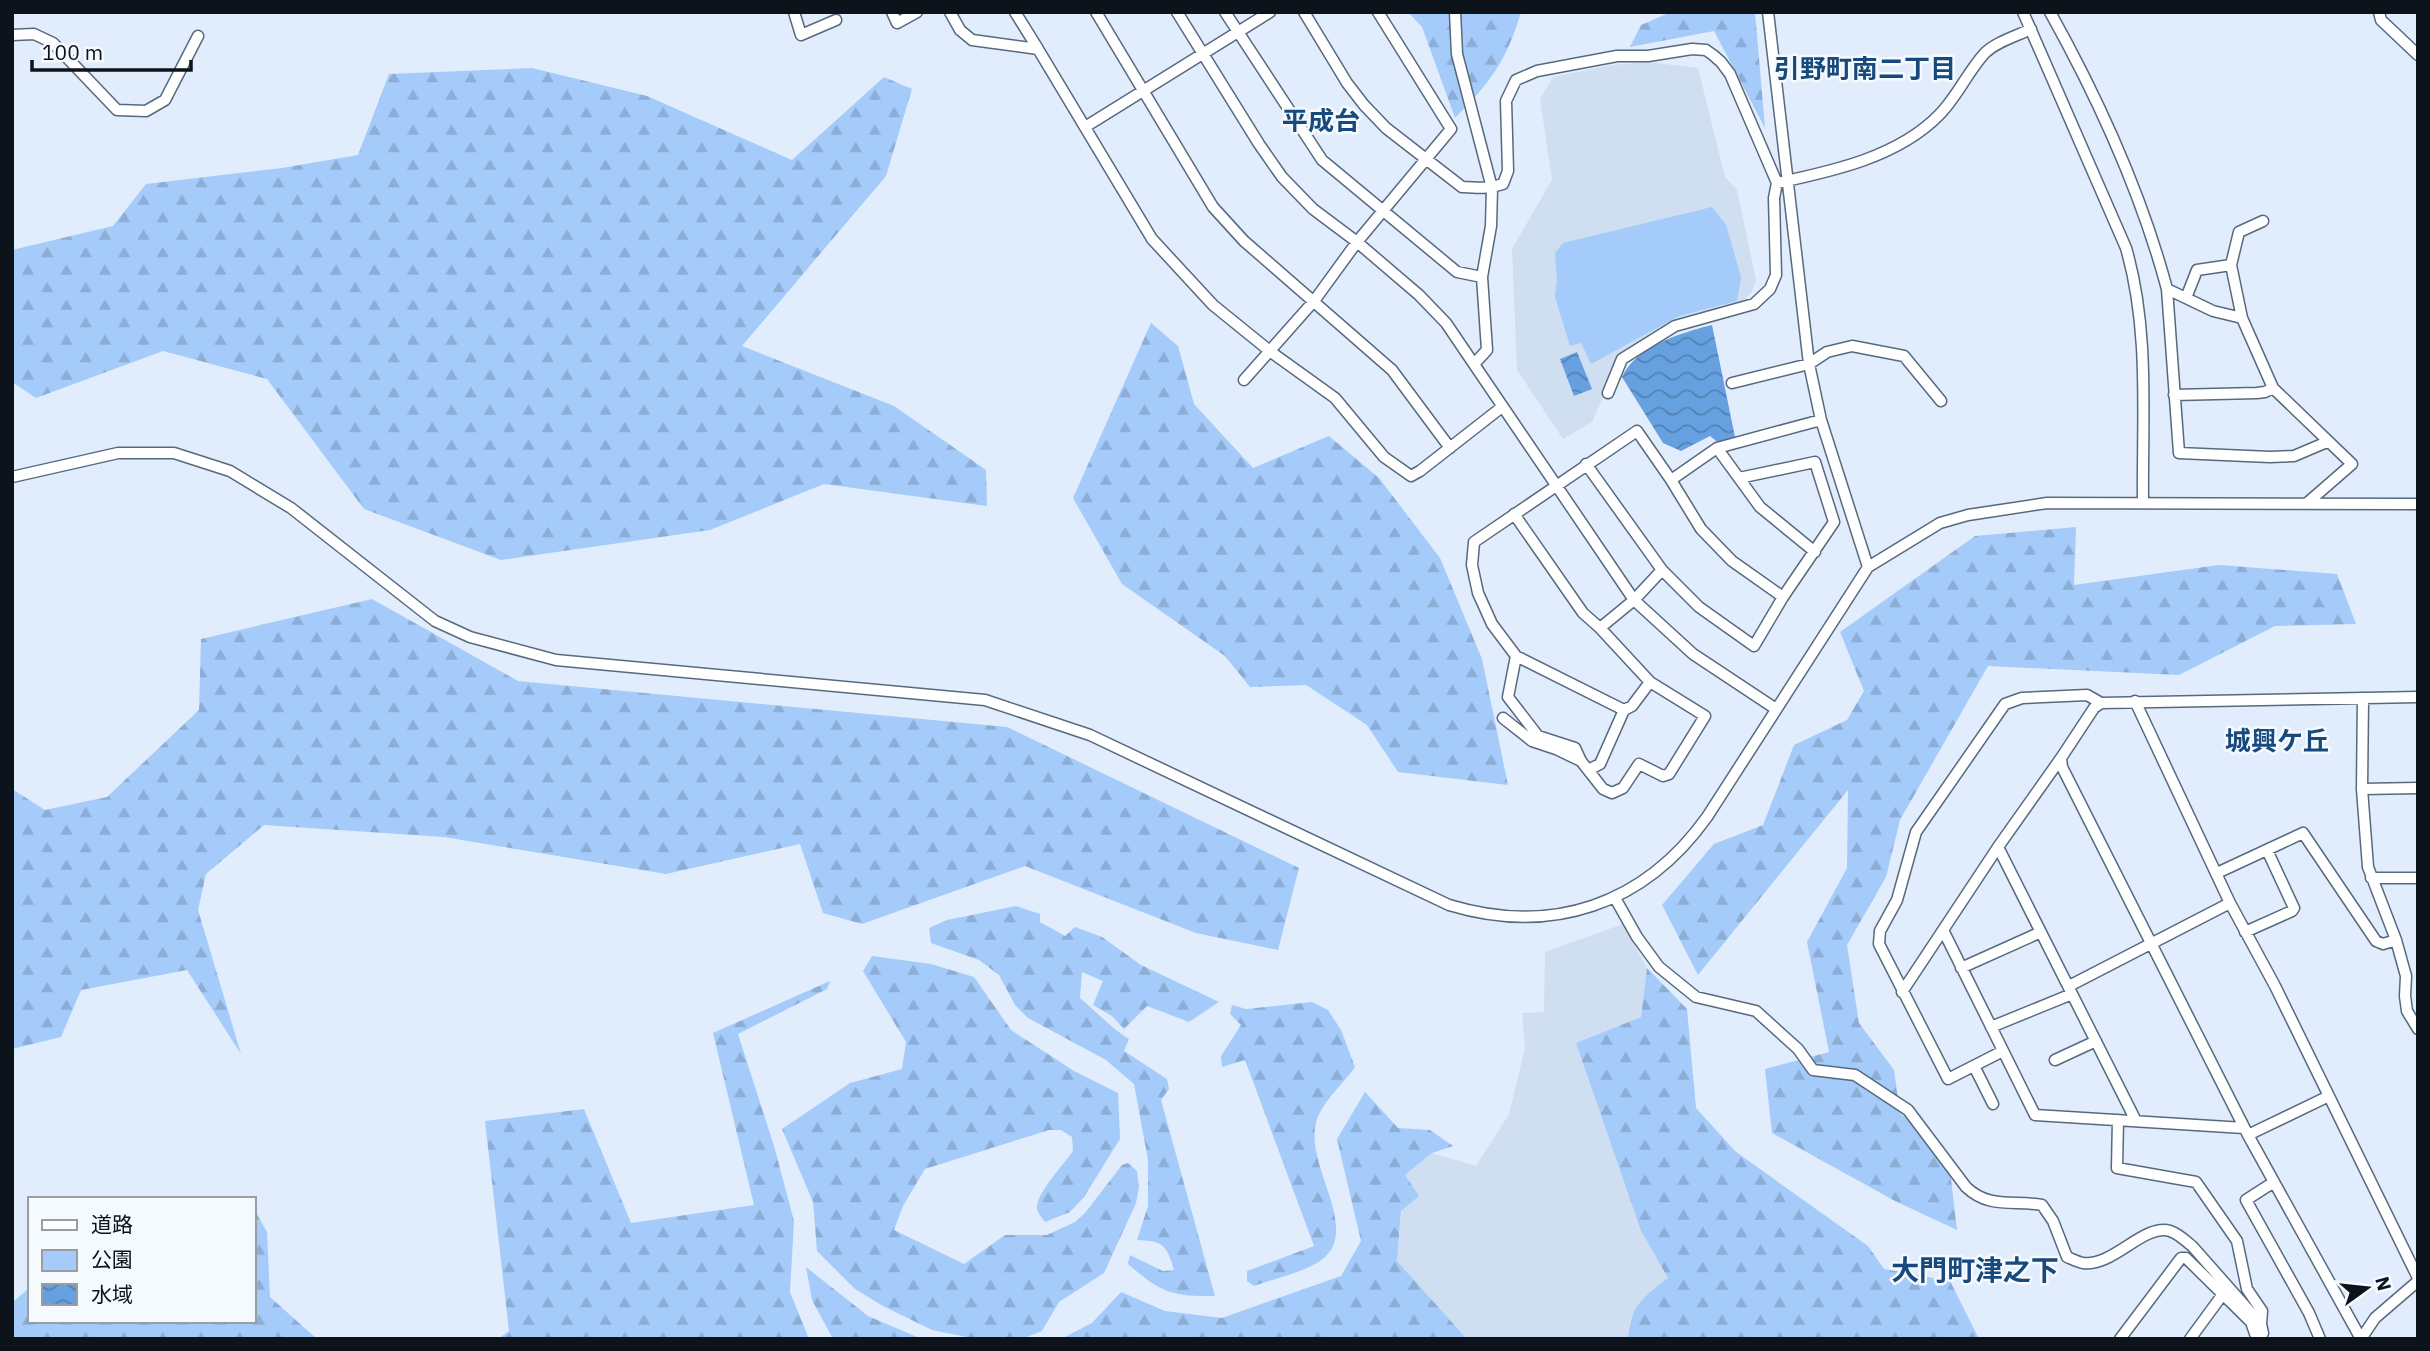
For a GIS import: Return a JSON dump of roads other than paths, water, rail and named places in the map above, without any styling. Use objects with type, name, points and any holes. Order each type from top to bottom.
[{"type":"street","points":[[794,12],[801,35],[836,20]]},
{"type":"street","points":[[892,12],[897,23],[917,12]]},
{"type":"street","points":[[950,12],[960,30],[972,40],[1038,49]]},
{"type":"street","points":[[1016,12],[1152,239],[1213,305],[1271,352],[1335,398],[1384,457],[1411,476],[1502,407]]},
{"type":"street","points":[[1096,12],[1213,207],[1244,242],[1392,370],[1450,448]]},
{"type":"street","points":[[1177,12],[1282,177],[1313,209],[1419,295],[1446,323],[1634,600],[1693,654],[1776,709]]},
{"type":"street","points":[[1225,12],[1322,160],[1457,272],[1482,277]]},
{"type":"street","points":[[1085,127],[1270,12]]},
{"type":"street","points":[[1304,12],[1346,83],[1364,105],[1386,128],[1462,187],[1492,188],[1503,184],[1508,171],[1506,101],[1516,80],[1537,71],[1617,56],[1648,56],[1692,49],[1706,50],[1721,62],[1730,74],[1782,182]]},
{"type":"street","points":[[1244,380],[1314,301],[1383,209],[1451,129],[1378,12]]},
{"type":"street","points":[[1455,12],[1457,54],[1492,188],[1490,226],[1482,277],[1487,350],[1475,363]]},
{"type":"street","points":[[1768,12],[1782,182],[1809,364],[1821,420],[1868,567]]},
{"type":"street","points":[[2023,12],[2126,248],[2134,275],[2141,325],[2143,502]]},
{"type":"street","points":[[2050,12],[2121,155],[2155,244],[2167,289],[2179,453],[2294,456],[2327,442]]},
{"type":"street","points":[[2379,12],[2381,20],[2417,52]]},
{"type":"street","points":[[1608,393],[1622,359],[1675,326],[1754,304],[1770,289],[1776,275],[1774,198],[1782,182],[1861,161],[1921,131],[1941,114],[1985,52],[2031,29]]},
{"type":"street","points":[[12,35],[34,34],[53,43],[117,110],[146,111],[165,100],[198,36]]},
{"type":"street","points":[[2263,221],[2238,232],[2231,265],[2242,318],[2273,387],[2352,464],[2306,504]]},
{"type":"street","points":[[2186,298],[2197,270],[2231,265]]},
{"type":"street","points":[[2167,289],[2213,311],[2242,318]]},
{"type":"street","points":[[1732,383],[1809,364],[1827,352],[1852,346],[1904,356],[1941,401]]},
{"type":"street","points":[[2174,395],[2258,393],[2273,387]]},
{"type":"street","points":[[1671,480],[1717,448],[1821,420]]},
{"type":"street","points":[[1624,710],[1516,656],[1492,624],[1478,593],[1472,565],[1474,542],[1637,431],[1701,529],[1732,561],[1783,597]]},
{"type":"street","points":[[1717,448],[1760,507],[1815,552]]},
{"type":"street","points":[[12,477],[118,453],[174,453],[230,471],[291,508],[435,621],[470,637],[556,660],[985,700],[1090,735],[1449,905],[1503,916],[1532,916],[1588,908],[1615,898],[1651,877],[1692,837],[1868,567],[1940,523],[1968,515],[2047,503],[2418,504]]},
{"type":"street","points":[[1586,464],[1662,570],[1699,607],[1754,646],[1783,597],[1834,522],[1815,462],[1739,478]]},
{"type":"street","points":[[1514,514],[1583,614],[1600,628],[1650,682],[1705,716],[1669,774],[1663,776],[1639,764],[1623,788],[1612,793],[1603,789],[1584,766],[1575,748],[1538,736],[1508,697],[1516,656]]},
{"type":"street","points":[[1600,628],[1634,600],[1662,570]]},
{"type":"street","points":[[1503,718],[1532,741],[1556,749],[1584,766],[1600,764],[1624,710],[1632,706],[1650,682]]},
{"type":"street","points":[[2003,1051],[1948,1079],[1902,992],[1880,944],[1880,931],[1898,900],[1916,832],[2005,704],[2021,698],[2087,695],[2102,703]]},
{"type":"street","points":[[1902,992],[2094,708],[2102,703],[2418,697]]},
{"type":"street","points":[[2363,698],[2362,789],[2368,867],[2396,940],[2404,967],[2407,1010],[2418,1029]]},
{"type":"street","points":[[2061,758],[2062,767],[2246,1132],[2361,1339],[2375,1318],[2418,1280],[2275,986],[2230,903],[2135,701]]},
{"type":"street","points":[[2362,789],[2418,788]]},
{"type":"street","points":[[2217,873],[2303,833],[2376,941],[2383,944],[2396,940]]},
{"type":"street","points":[[1998,847],[2136,1121]]},
{"type":"street","points":[[2245,933],[2294,908],[2267,850]]},
{"type":"street","points":[[2371,878],[2418,878]]},
{"type":"street","points":[[1615,898],[1637,937],[1659,967],[1696,997],[1756,1011],[1798,1049],[1813,1070],[1855,1075],[1908,1110],[1977,1198],[1996,1203],[2042,1205],[2053,1221],[2067,1257],[2083,1264],[2106,1259],[2156,1231],[2169,1230],[2193,1247],[2261,1324]]},
{"type":"street","points":[[1991,1027],[2071,990],[2150,944],[2230,903]]},
{"type":"street","points":[[1942,930],[2035,1115],[2136,1121],[2246,1132],[2329,1096]]},
{"type":"street","points":[[1961,968],[2041,932]]},
{"type":"street","points":[[2404,967],[2418,967]]},
{"type":"street","points":[[2055,1060],[2096,1041]]},
{"type":"street","points":[[1974,1066],[1993,1104]]},
{"type":"street","points":[[2119,1120],[2117,1168],[2196,1182],[2237,1241],[2247,1289],[2262,1311],[2263,1333],[2259,1339]]},
{"type":"street","points":[[2274,1182],[2246,1200],[2309,1313],[2320,1339]]},
{"type":"street","points":[[2120,1339],[2181,1258],[2186,1258],[2251,1322],[2259,1339]]},
{"type":"street","points":[[2189,1339],[2224,1294]]},
{"type":"water","points":[[1712,325],[1735,437],[1720,444],[1710,436],[1681,451],[1663,443],[1622,377],[1629,366],[1648,349],[1687,332]]},
{"type":"water","points":[[1577,352],[1592,389],[1574,396],[1560,359]]},
{"type":"district","name":"引野町南二丁目","points":[[1865,68]]},
{"type":"district","name":"平成台","points":[[1321,120]]},
{"type":"district","name":"城興ケ丘","points":[[2277,740]]},
{"type":"district","name":"大門町津之下","points":[[1975,1269]]}]
